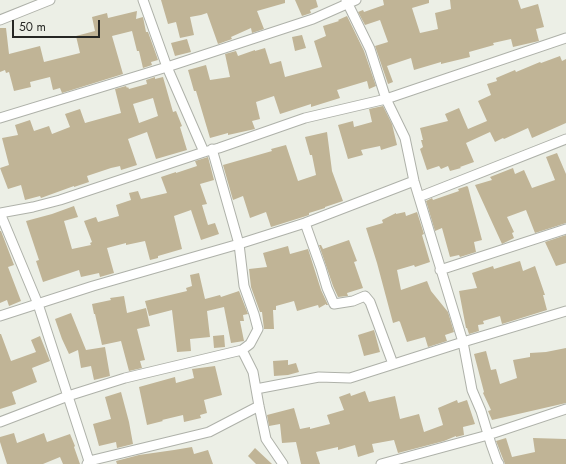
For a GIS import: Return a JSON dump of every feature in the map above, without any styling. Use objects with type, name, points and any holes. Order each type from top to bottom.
[{"type":"street","points":[[0,20],[50,0]]},
{"type":"street","points":[[0,422],[68,396],[125,378],[242,350],[250,344],[258,329],[244,286],[239,244],[208,151],[167,67],[143,0]]},
{"type":"street","points":[[0,118],[167,67],[313,19],[350,1],[370,49],[386,99],[405,138],[414,181],[463,342],[472,390],[481,411],[499,464]]},
{"type":"street","points":[[259,406],[209,432],[88,463],[38,304],[0,213],[60,200],[305,118],[386,99],[566,38]]},
{"type":"street","points":[[419,196],[566,139]]},
{"type":"street","points":[[0,316],[94,286],[239,244],[305,223],[414,181]]},
{"type":"street","points":[[305,223],[322,268],[326,288],[334,304],[353,301],[365,296],[370,302],[393,364]]},
{"type":"street","points":[[440,270],[566,229]]},
{"type":"street","points":[[256,389],[319,377],[350,378],[463,342],[566,312]]},
{"type":"street","points":[[242,350],[253,372],[266,439],[283,464]]},
{"type":"street","points":[[381,464],[488,435],[566,409]]},
{"type":"building","points":[[161,0],[285,0],[285,3],[257,11],[264,29],[252,33],[251,28],[231,37],[232,39],[218,44],[207,13],[190,17],[194,35],[180,38],[176,22],[168,24]]},
{"type":"building","points":[[295,0],[316,0],[318,7],[310,10],[311,13],[302,16]]},
{"type":"building","points":[[383,0],[429,0],[429,3],[412,8],[420,33],[438,29],[435,13],[451,9],[450,0],[518,0],[521,9],[538,4],[544,27],[536,29],[539,41],[513,47],[511,39],[493,43],[494,45],[469,52],[470,57],[441,64],[441,62],[414,70],[411,58],[387,66],[393,82],[388,84],[375,46],[388,42],[380,20],[365,25],[358,12],[363,10],[364,12],[384,5]]},
{"type":"building","points":[[137,11],[136,19],[143,17],[146,32],[148,32],[158,60],[151,62],[152,65],[143,68],[132,31],[112,36],[123,74],[62,93],[60,88],[53,90],[50,77],[30,82],[31,87],[14,91],[9,72],[6,73],[5,70],[0,72],[0,28],[6,28],[9,54],[40,46],[44,62],[80,53],[76,36],[95,31],[92,17],[107,13],[108,18]]},
{"type":"building","points":[[347,16],[364,51],[376,86],[369,89],[367,81],[337,90],[340,98],[311,107],[311,104],[280,114],[274,96],[256,102],[260,119],[252,121],[255,129],[228,135],[228,133],[210,138],[188,70],[206,65],[210,80],[230,77],[225,54],[236,51],[238,56],[265,48],[270,64],[281,61],[285,77],[322,67],[314,41],[326,36],[323,26],[339,21],[338,20]]},
{"type":"building","points":[[302,35],[306,48],[295,51],[292,37]]},
{"type":"building","points":[[187,39],[191,52],[175,56],[171,43]]},
{"type":"building","points":[[560,56],[562,61],[566,59],[566,123],[532,138],[528,128],[495,142],[490,132],[466,143],[474,162],[450,171],[448,166],[441,169],[439,166],[427,170],[420,149],[423,147],[421,140],[423,140],[420,128],[448,121],[445,114],[459,108],[468,129],[487,121],[478,101],[491,95],[487,84],[497,81],[496,78],[515,70],[516,72]]},
{"type":"building","points":[[155,77],[155,79],[163,77],[173,112],[176,111],[182,126],[180,127],[187,150],[156,159],[147,132],[128,139],[137,165],[121,170],[120,166],[87,176],[89,182],[41,198],[40,196],[25,200],[21,185],[8,189],[0,168],[9,165],[2,138],[18,135],[15,125],[30,120],[34,131],[49,126],[52,134],[70,127],[65,114],[80,109],[85,123],[121,113],[115,89],[126,86],[129,89],[147,84],[146,80]],"holes":[[[153,98],[158,116],[139,123],[133,104]]]},
{"type":"building","points":[[383,106],[392,124],[397,145],[381,150],[380,146],[361,150],[363,155],[348,159],[338,125],[353,121],[354,127],[372,122],[369,109]]},
{"type":"building","points":[[327,132],[332,171],[343,201],[309,213],[309,215],[271,227],[266,212],[250,218],[243,196],[233,200],[223,165],[272,151],[271,149],[286,145],[298,181],[316,175],[312,155],[310,155],[305,137]]},
{"type":"building","points":[[557,153],[566,174],[566,223],[535,233],[526,210],[507,217],[514,232],[512,233],[514,238],[502,244],[475,185],[492,180],[490,177],[513,168],[515,174],[524,170],[532,188],[555,180],[546,157]]},
{"type":"building","points":[[208,157],[214,180],[200,184],[207,204],[202,205],[208,225],[215,223],[219,234],[201,240],[191,210],[174,216],[182,249],[150,260],[145,241],[126,245],[126,243],[107,248],[114,273],[100,277],[99,273],[81,277],[79,270],[43,282],[36,261],[39,260],[26,221],[74,206],[78,217],[64,221],[72,249],[91,245],[90,243],[92,242],[84,221],[96,217],[98,222],[119,216],[116,205],[131,200],[129,193],[138,191],[141,199],[167,193],[161,177],[197,166],[195,161]]},
{"type":"building","points":[[467,186],[482,240],[474,242],[476,252],[460,257],[459,255],[450,257],[442,228],[435,231],[426,201],[459,191],[458,189]]},
{"type":"building","points":[[405,212],[406,216],[417,212],[424,234],[422,235],[430,262],[415,267],[414,265],[397,270],[401,290],[427,281],[431,291],[448,312],[454,332],[445,335],[447,341],[428,347],[425,337],[407,342],[400,322],[393,323],[366,228],[383,223],[382,220],[396,213]]},
{"type":"building","points":[[0,231],[14,265],[8,267],[21,301],[9,306],[7,300],[0,303]]},
{"type":"building","points":[[566,235],[566,263],[556,266],[545,242]]},
{"type":"building","points":[[349,240],[357,261],[354,262],[363,288],[347,293],[348,296],[338,297],[319,245],[321,245],[323,249]]},
{"type":"building","points":[[288,246],[290,254],[308,249],[321,290],[328,305],[326,304],[319,308],[318,305],[297,311],[294,301],[276,306],[276,310],[273,310],[274,329],[264,329],[262,312],[260,312],[251,287],[249,269],[267,267],[263,253]]},
{"type":"building","points":[[520,261],[523,271],[535,266],[545,295],[543,295],[547,310],[502,324],[500,316],[483,321],[484,324],[478,325],[479,331],[469,334],[466,328],[459,291],[477,288],[472,273],[493,266],[494,269]]},
{"type":"building","points":[[199,273],[205,299],[220,295],[221,297],[239,291],[248,314],[243,315],[244,321],[240,321],[244,341],[231,343],[224,307],[207,311],[210,337],[190,339],[191,351],[177,352],[172,310],[149,316],[145,301],[187,291],[186,288],[192,286],[190,275]]},
{"type":"building","points":[[124,296],[127,313],[146,308],[150,326],[137,329],[145,360],[140,361],[142,368],[129,371],[121,341],[102,345],[92,304],[111,300],[110,298]]},
{"type":"building","points":[[71,313],[86,350],[105,347],[110,376],[94,380],[91,366],[81,368],[78,350],[69,354],[55,319]]},
{"type":"building","points":[[374,330],[380,352],[364,356],[358,335]]},
{"type":"building","points":[[0,334],[11,361],[36,352],[31,340],[40,336],[50,361],[32,368],[37,382],[12,392],[16,404],[0,409]]},
{"type":"building","points":[[224,335],[225,347],[214,348],[213,336]]},
{"type":"building","points":[[566,348],[566,403],[492,420],[488,411],[491,410],[483,393],[474,354],[486,351],[491,370],[496,369],[500,384],[517,378],[513,360],[530,357],[530,353],[546,352]]},
{"type":"building","points":[[288,360],[288,365],[296,363],[299,372],[288,375],[274,376],[273,361]]},
{"type":"building","points":[[215,366],[222,395],[204,400],[207,413],[200,415],[201,418],[184,422],[183,415],[147,425],[139,387],[175,377],[176,383],[194,378],[192,369]]},
{"type":"building","points":[[365,391],[369,402],[395,396],[400,419],[419,414],[424,432],[443,425],[438,408],[457,400],[458,403],[467,400],[475,424],[463,427],[464,435],[398,453],[394,440],[372,444],[374,452],[358,457],[355,445],[338,450],[338,447],[316,452],[320,464],[301,464],[296,442],[282,443],[280,424],[269,426],[267,415],[294,408],[300,429],[310,427],[310,429],[330,424],[327,415],[344,410],[339,397],[350,393],[351,396]]},
{"type":"building","points":[[121,392],[133,444],[117,448],[116,442],[99,446],[93,424],[111,419],[105,397]]},
{"type":"building","points":[[14,433],[17,443],[44,433],[47,442],[70,434],[80,464],[63,464],[60,457],[43,464],[7,464],[0,442],[0,437]]},
{"type":"building","points":[[506,438],[512,457],[535,452],[533,438],[566,439],[566,464],[505,464],[496,441]]},
{"type":"building","points":[[192,447],[194,454],[208,450],[213,464],[117,464],[116,461],[139,455]]},
{"type":"building","points":[[255,448],[272,464],[256,464],[248,456]]}]
